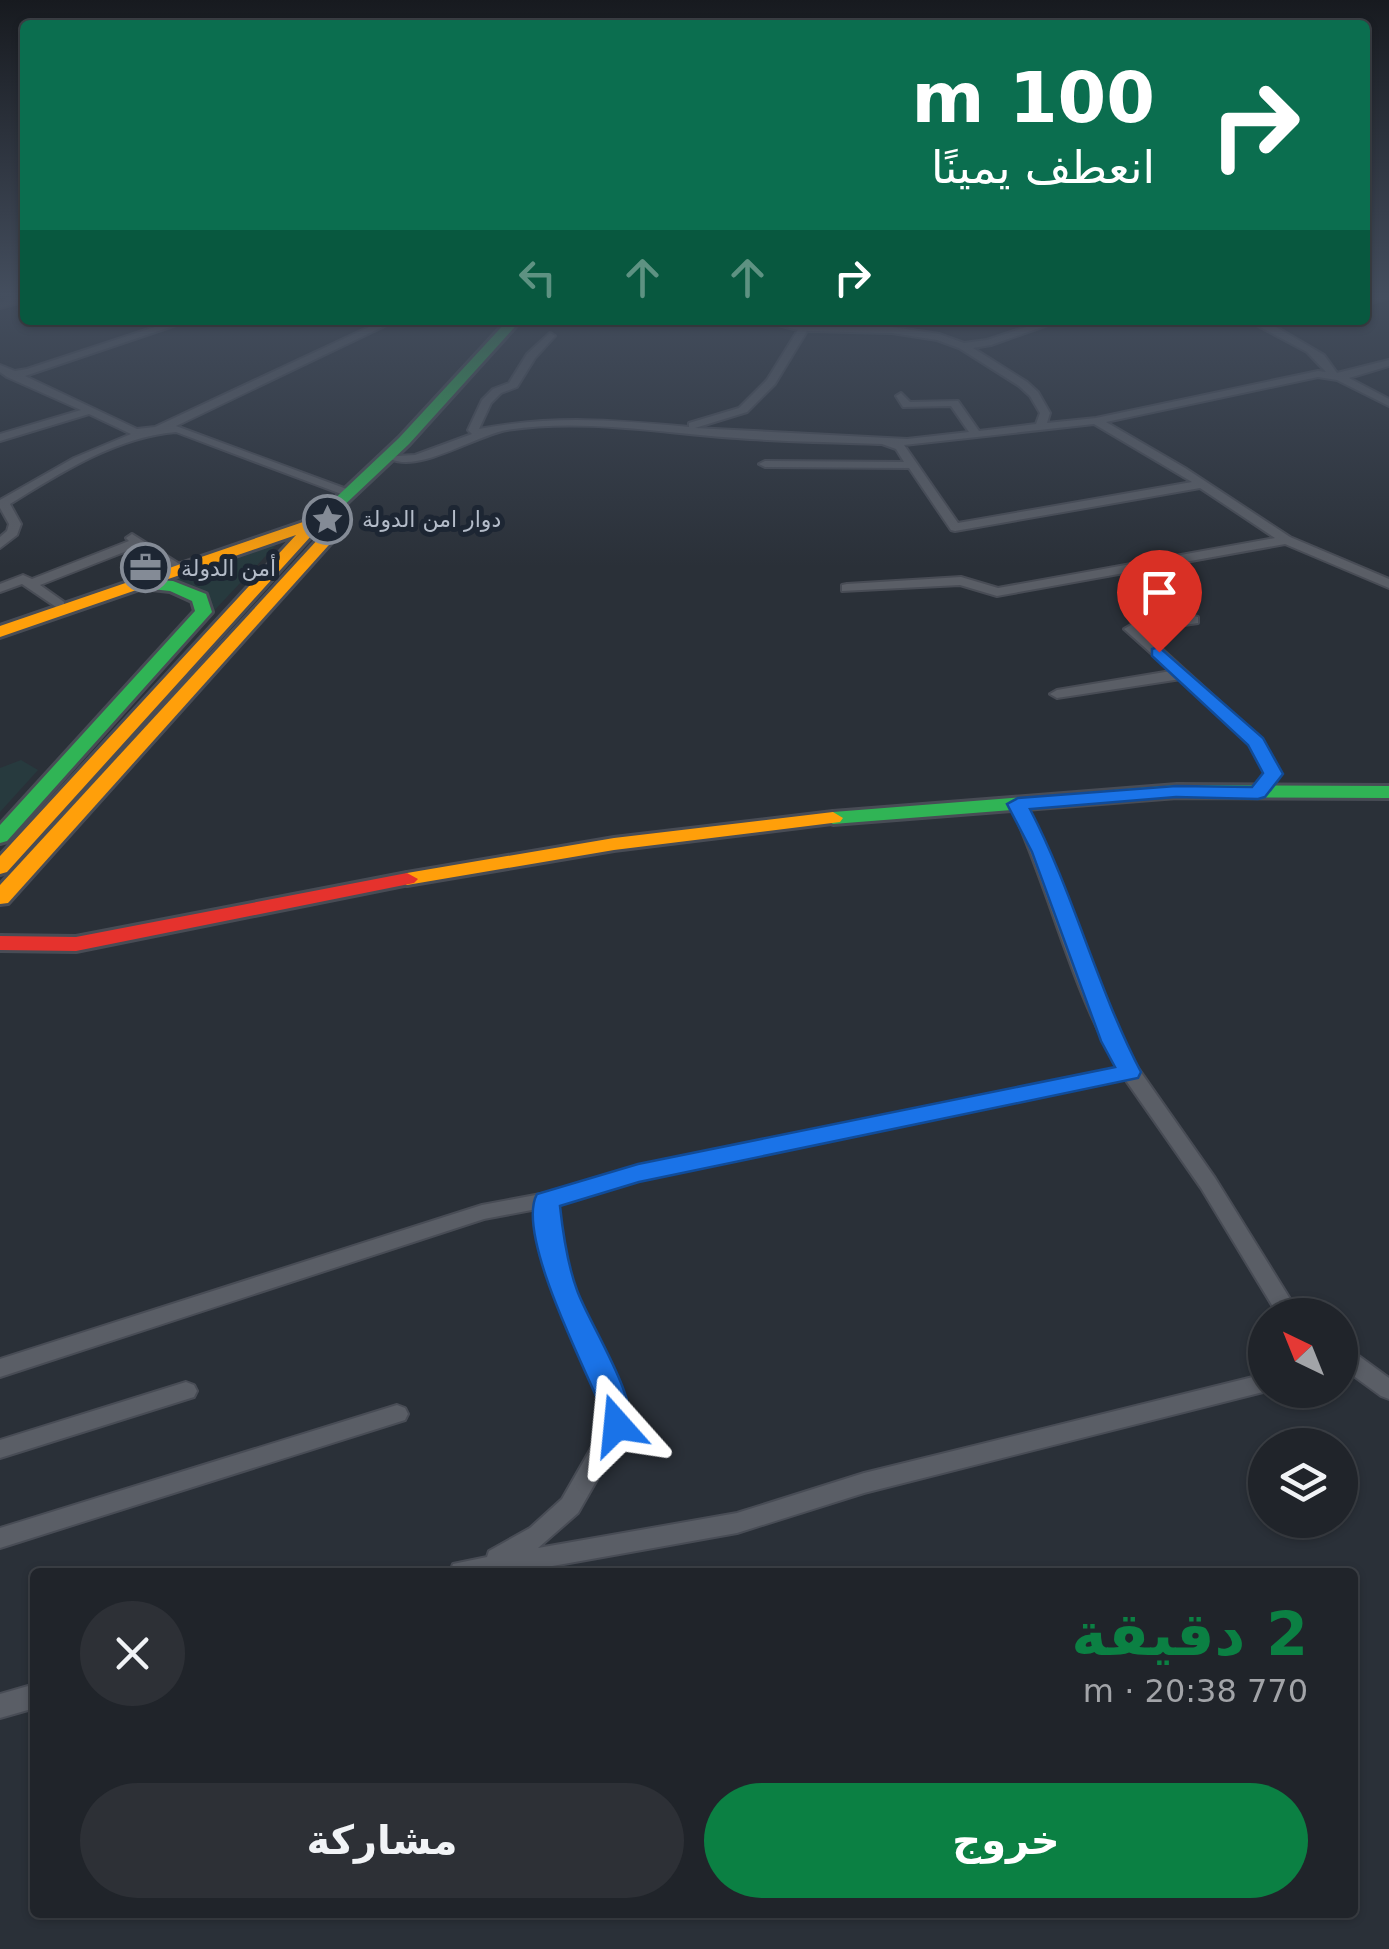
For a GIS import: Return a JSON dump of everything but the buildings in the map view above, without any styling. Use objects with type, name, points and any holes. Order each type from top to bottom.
[{"type":"main road","points":[[0,868],[122,749],[460,385]]},
{"type":"main road","points":[[0,628],[139,584],[342,510]]},
{"type":"main road","points":[[0,628],[175,565],[310,523]]},
{"type":"main road","points":[[0,837],[84,746],[310,523]]},
{"type":"main road","points":[[139,584],[166,585],[193,594],[211,620]]},
{"type":"main road","points":[[0,898],[122,749],[211,620]]},
{"type":"main road","points":[[84,746],[122,749]]},
{"type":"main road","points":[[0,943],[76,944],[388,882],[614,844],[846,816],[1176,792],[1389,792]]},
{"type":"street","points":[[31,385],[94,410],[135,432],[177,429],[342,510]]},
{"type":"street","points":[[0,544],[13,532],[15,524],[3,503],[128,437],[158,430],[254,385]]},
{"type":"street","points":[[510,385],[486,402],[473,430],[477,433],[502,427],[590,422],[882,442],[1096,421],[1284,385]]},
{"type":"street","points":[[678,428],[743,410],[768,385]]},
{"type":"street","points":[[1021,385],[1034,394],[1045,413],[1042,425]]},
{"type":"street","points":[[1355,385],[1389,403]]},
{"type":"street","points":[[901,396],[907,405],[954,402],[975,433]]},
{"type":"street","points":[[0,438],[94,410]]},
{"type":"street","points":[[1096,421],[1203,484],[1286,540],[1389,584]]},
{"type":"street","points":[[400,450],[416,458],[502,427]]},
{"type":"street","points":[[882,442],[900,447],[955,527],[1203,484]]},
{"type":"street","points":[[765,464],[914,465]]},
{"type":"street","points":[[31,584],[135,540],[175,565]]},
{"type":"street","points":[[847,588],[961,580],[997,592],[1286,540]]},
{"type":"street","points":[[0,588],[23,579],[60,605]]},
{"type":"street","points":[[1193,620],[1131,629],[1256,742],[1273,774],[1258,793]]},
{"type":"street","points":[[1057,694],[1176,674],[1186,676]]},
{"type":"street","points":[[1018,804],[1042,852],[1113,1041],[1129,1072],[1194,1162],[1278,1298]]},
{"type":"street","points":[[0,1368],[482,1212],[546,1200],[638,1173],[1129,1072]]},
{"type":"street","points":[[489,1565],[540,1535],[570,1506],[617,1425],[613,1402],[563,1290],[546,1200]]},
{"type":"street","points":[[1358,1369],[1389,1390]]},
{"type":"street","points":[[477,1568],[737,1523],[864,1483],[1248,1386]]},
{"type":"street","points":[[0,1449],[186,1392]]},
{"type":"street","points":[[0,1538],[397,1414]]},
{"type":"street","points":[[0,1706],[30,1697]]},
{"type":"green space","points":[[269,541],[278,543],[210,615],[210,606],[151,582]]},
{"type":"green space","points":[[21,760],[38,770],[0,812],[0,768]]},
{"type":"traffic: fast","points":[[332,509],[404,441],[455,385]]},
{"type":"traffic: fast","points":[[0,837],[204,612],[200,598],[173,586],[139,584]]},
{"type":"traffic: fast","points":[[833,818],[1177,791],[1389,792]]},
{"type":"traffic: slow","points":[[0,632],[311,524]]},
{"type":"traffic: slow","points":[[0,868],[313,525]]},
{"type":"traffic: slow","points":[[0,898],[337,527]]},
{"type":"traffic: slow","points":[[407,879],[614,844],[833,818]]},
{"type":"traffic: jam","points":[[0,943],[76,944],[407,879]]},
{"type":"place","name":"دوار امن الدولة","points":[[327,519]]},
{"type":"place","name":"أمن الدولة","points":[[146,568]]},
{"type":"route","points":[[617,1425],[613,1402],[563,1290],[546,1200],[638,1173],[1129,1072],[1113,1041],[1042,852],[1018,804],[1176,792],[1258,793],[1273,774],[1256,742],[1159,652]]}]
